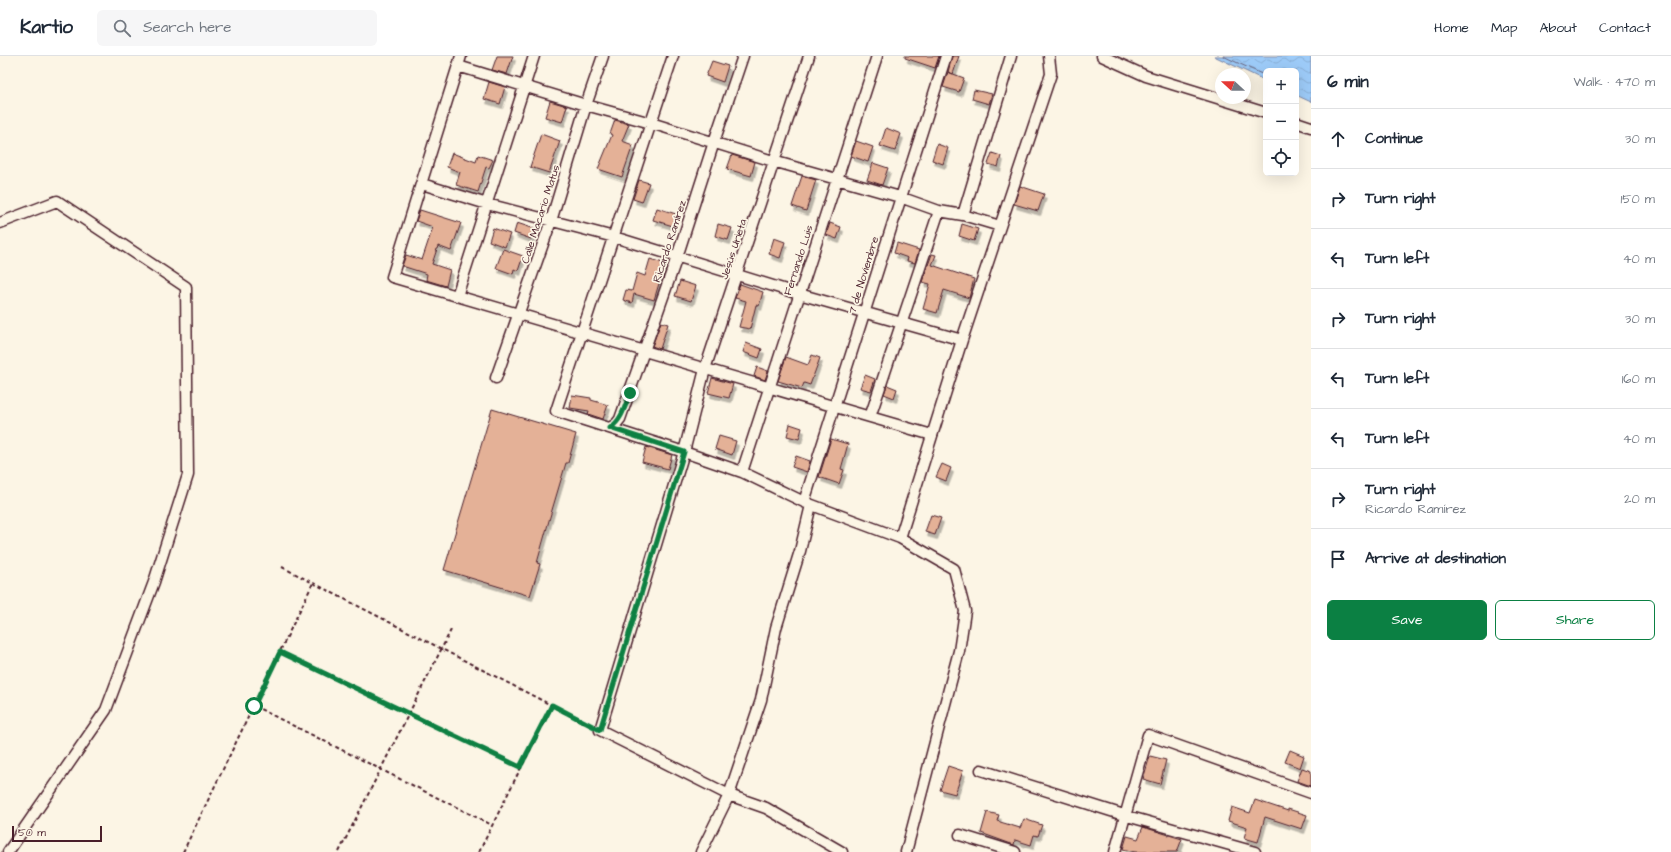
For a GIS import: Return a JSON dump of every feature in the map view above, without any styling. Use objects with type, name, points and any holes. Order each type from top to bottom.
[{"type":"street","points":[[457,296],[523,86],[534,56]]},
{"type":"street","name":"Calle Macario Matus","points":[[496,378],[520,315],[551,221],[586,105],[603,56]]},
{"type":"street","points":[[673,56],[556,411],[742,472],[807,503],[900,538],[954,569],[965,611],[959,651],[906,852]]},
{"type":"street","name":"Ricardo Ramírez","points":[[610,428],[620,419],[677,257],[714,142],[744,56]]},
{"type":"street","name":"Jesús Urieta","points":[[600,730],[684,452],[705,369],[809,56]]},
{"type":"street","name":"Fernando Luis","points":[[742,472],[877,56]]},
{"type":"street","name":"7 de Noviembre","points":[[701,852],[729,795],[761,700],[776,628],[800,551],[807,503],[834,407],[946,56]]},
{"type":"street","points":[[963,215],[1012,56]]},
{"type":"street","points":[[900,538],[962,340],[1051,74],[1049,56]]},
{"type":"street","points":[[1102,56],[1146,76],[1263,112]]},
{"type":"street","points":[[932,435],[392,277],[460,61],[523,86],[651,123],[773,161],[838,178],[939,211],[963,215],[1000,226]]},
{"type":"street","points":[[1299,123],[1311,127]]},
{"type":"street","points":[[422,184],[487,204],[614,237],[799,294],[903,322],[962,340]]},
{"type":"street","points":[[0,223],[57,201],[186,287],[188,475],[186,482],[154,582],[106,710],[8,852]]},
{"type":"street","points":[[870,418],[939,211]]},
{"type":"street","points":[[600,730],[729,795],[766,808],[842,852]]},
{"type":"street","points":[[1116,852],[1148,735],[1311,794]]},
{"type":"street","points":[[981,770],[1126,816],[1255,852]]},
{"type":"street","points":[[960,835],[1015,852]]},
{"type":"path","points":[[282,567],[600,730]]},
{"type":"path","points":[[183,852],[313,583]]},
{"type":"path","points":[[339,852],[451,630]]},
{"type":"path","points":[[280,652],[520,767]]},
{"type":"path","points":[[479,852],[552,705]]},
{"type":"path","points":[[254,706],[492,825]]},
{"type":"water","points":[[1214,56],[1311,56],[1311,102],[1299,96],[1299,68],[1263,68],[1263,80],[1251,74],[1251,68],[1239,68]]},
{"type":"building","points":[[497,56],[513,56],[507,74],[492,70]]},
{"type":"building","points":[[905,56],[939,56],[935,68],[905,58]]},
{"type":"building","points":[[952,56],[959,56],[953,74],[948,72]]},
{"type":"building","points":[[712,61],[728,66],[723,82],[706,76]]},
{"type":"building","points":[[948,72],[964,78],[959,92],[943,87]]},
{"type":"building","points":[[489,82],[505,87],[500,104],[484,99]]},
{"type":"building","points":[[974,90],[992,94],[989,104],[972,99]]},
{"type":"building","points":[[550,101],[567,106],[562,122],[545,117]]},
{"type":"building","points":[[615,120],[629,124],[622,141],[633,145],[622,177],[598,169],[612,135],[610,134]]},
{"type":"building","points":[[886,128],[901,134],[895,151],[880,146]]},
{"type":"building","points":[[541,134],[560,141],[549,173],[530,167]]},
{"type":"building","points":[[856,141],[873,147],[868,162],[851,156]]},
{"type":"building","points":[[937,144],[948,148],[943,164],[932,160]]},
{"type":"building","points":[[452,153],[476,162],[478,155],[493,160],[489,168],[486,167],[478,192],[456,185],[460,172],[447,167]]},
{"type":"building","points":[[992,153],[1001,156],[998,167],[988,164]]},
{"type":"building","points":[[732,155],[755,162],[751,176],[727,169]]},
{"type":"building","points":[[873,163],[888,168],[882,185],[867,180]]},
{"type":"building","points":[[802,176],[816,180],[806,211],[792,206]]},
{"type":"building","points":[[639,180],[649,183],[642,202],[633,199]]},
{"type":"building","points":[[1020,186],[1044,194],[1038,211],[1014,204]]},
{"type":"building","points":[[657,208],[676,214],[673,226],[653,220]]},
{"type":"building","points":[[420,210],[461,223],[451,251],[438,246],[432,264],[450,270],[446,286],[426,280],[427,274],[402,266],[406,255],[422,260],[433,227],[416,221]]},
{"type":"building","points":[[517,223],[535,229],[531,239],[514,233]]},
{"type":"building","points":[[830,223],[841,227],[837,239],[826,235]]},
{"type":"building","points":[[718,224],[732,228],[728,240],[715,236]]},
{"type":"building","points":[[962,224],[978,229],[974,241],[959,236]]},
{"type":"building","points":[[493,228],[510,234],[505,247],[489,241]]},
{"type":"building","points":[[774,238],[785,242],[780,258],[769,254]]},
{"type":"building","points":[[897,243],[919,250],[915,263],[907,261],[908,258],[894,253]]},
{"type":"building","points":[[503,249],[523,256],[518,271],[514,269],[513,274],[496,268]]},
{"type":"building","points":[[932,254],[936,255],[932,265],[974,279],[969,298],[944,290],[937,313],[923,309],[930,284],[922,282]]},
{"type":"building","points":[[650,259],[666,264],[654,300],[634,294],[632,303],[623,300],[626,290],[632,291],[637,273],[645,276]]},
{"type":"building","points":[[680,281],[696,286],[691,301],[675,296]]},
{"type":"building","points":[[740,284],[763,292],[759,306],[756,305],[750,329],[739,327],[746,301],[735,298]]},
{"type":"building","points":[[661,322],[668,324],[660,349],[652,346]]},
{"type":"building","points":[[746,343],[762,349],[759,358],[743,352]]},
{"type":"building","points":[[812,355],[820,358],[810,385],[804,383],[802,388],[778,381],[786,357],[808,365]]},
{"type":"building","points":[[757,367],[768,371],[765,380],[754,376]]},
{"type":"building","points":[[865,375],[875,379],[871,391],[860,388]]},
{"type":"building","points":[[712,378],[733,384],[729,398],[708,393]]},
{"type":"building","points":[[887,385],[897,389],[894,398],[884,394]]},
{"type":"building","points":[[572,395],[591,398],[591,400],[608,405],[603,419],[588,414],[589,411],[570,408]]},
{"type":"building","points":[[492,409],[576,434],[550,517],[537,563],[540,564],[530,596],[444,570]]},
{"type":"building","points":[[790,424],[802,428],[799,439],[787,436]]},
{"type":"building","points":[[719,436],[736,441],[732,455],[715,449]]},
{"type":"building","points":[[831,439],[848,444],[841,469],[844,470],[839,484],[819,477]]},
{"type":"building","points":[[646,447],[672,455],[668,469],[642,462]]},
{"type":"building","points":[[796,456],[810,461],[807,472],[792,467]]},
{"type":"building","points":[[942,464],[951,468],[946,481],[936,477]]},
{"type":"building","points":[[931,515],[941,518],[935,535],[925,532]]},
{"type":"building","points":[[1290,750],[1304,756],[1300,768],[1285,762]]},
{"type":"building","points":[[1150,756],[1166,760],[1160,784],[1143,779]]},
{"type":"building","points":[[948,766],[963,771],[955,794],[940,790]]},
{"type":"building","points":[[1302,768],[1311,771],[1311,786],[1297,781]]},
{"type":"building","points":[[1255,800],[1288,811],[1288,809],[1307,815],[1302,829],[1265,817],[1258,842],[1244,838],[1247,827],[1228,821],[1232,807],[1250,813]]},
{"type":"building","points":[[987,812],[999,815],[997,821],[1020,828],[1024,819],[1042,825],[1038,836],[1034,835],[1031,845],[1015,840],[1014,845],[981,833]]},
{"type":"building","points":[[1143,827],[1182,839],[1177,852],[1135,852],[1123,849],[1127,836],[1138,839]]},
{"type":"route","points":[[254,706],[280,652],[520,767],[552,705],[600,730],[684,452],[610,428],[620,419],[630,393]]}]
